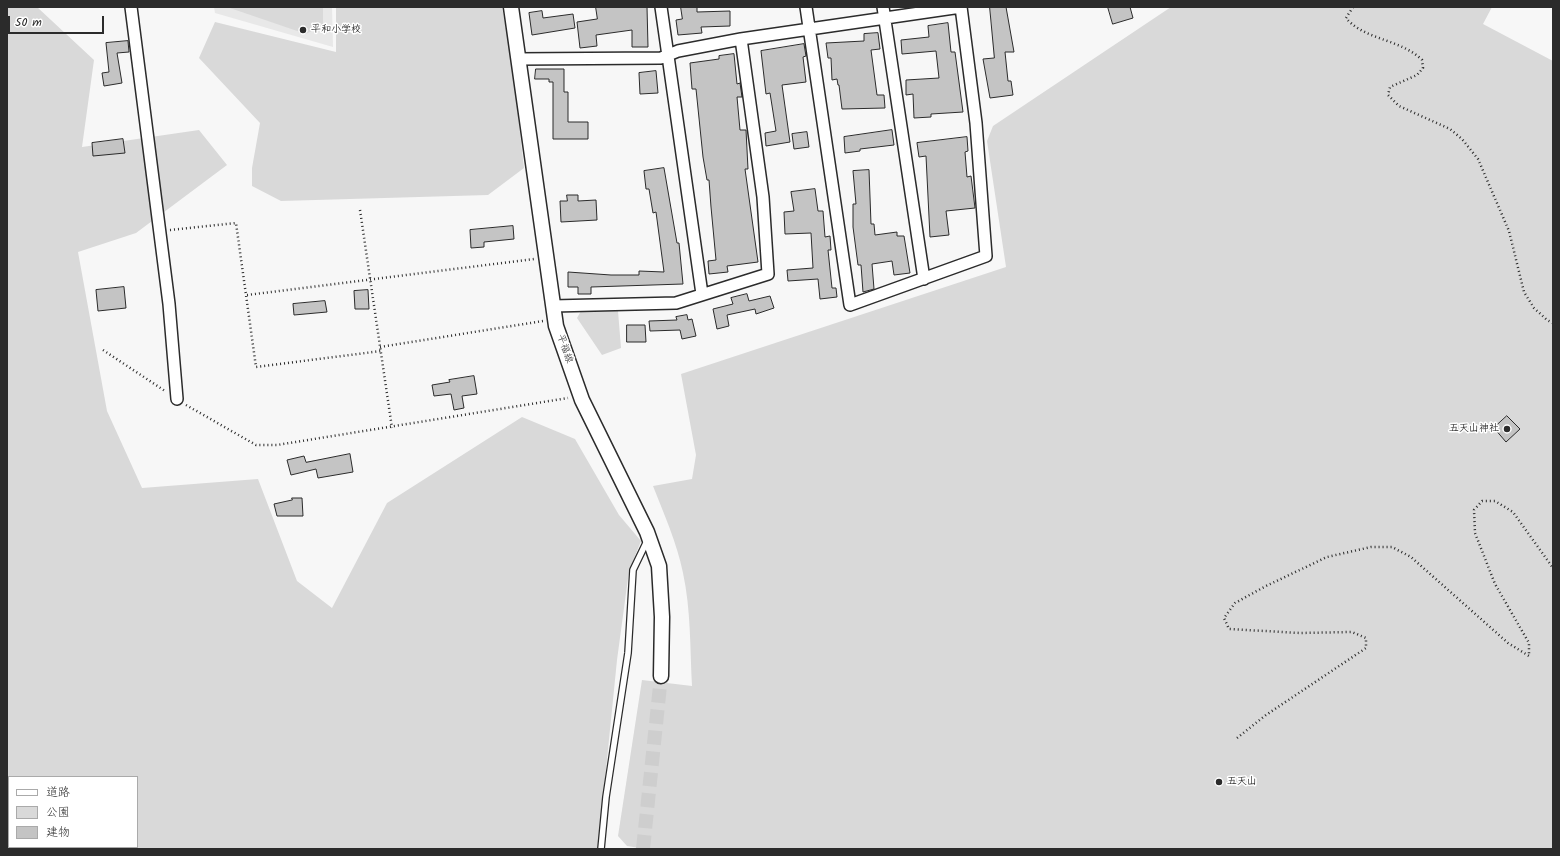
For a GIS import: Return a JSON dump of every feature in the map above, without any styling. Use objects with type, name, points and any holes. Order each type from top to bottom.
[{"type":"street","points":[[131,7],[160,232],[177,400]]},
{"type":"street","name":"平福線","points":[[511,7],[554,313],[580,396],[649,537],[659,566],[662,617],[661,676]]},
{"type":"street","points":[[661,7],[702,294]]},
{"type":"street","points":[[518,58],[661,58],[668,55],[741,38],[809,30],[884,13],[961,7],[976,123],[986,256],[850,305],[809,30],[806,7]]},
{"type":"street","points":[[884,13],[924,279]]},
{"type":"street","points":[[554,313],[676,303],[768,274],[763,197],[741,38]]},
{"type":"lane","points":[[601,849],[606,797],[628,653],[633,570],[649,537]]},
{"type":"path","points":[[1353,7],[1346,18],[1353,27],[1389,41],[1416,54],[1422,60],[1423,68],[1417,75],[1390,87],[1388,95],[1399,106],[1450,129],[1462,138],[1478,159],[1509,231],[1524,292],[1534,308],[1547,320],[1553,322]]},
{"type":"path","points":[[360,210],[392,428]]},
{"type":"path","points":[[160,232],[236,223],[256,367],[381,351]]},
{"type":"path","points":[[247,295],[546,257]]},
{"type":"path","points":[[380,347],[554,313]]},
{"type":"path","points":[[104,350],[177,400],[256,445],[277,445],[392,428],[580,396]]},
{"type":"path","points":[[1237,738],[1266,714],[1366,648],[1366,638],[1352,632],[1300,633],[1229,629],[1224,618],[1235,604],[1266,586],[1327,557],[1371,547],[1392,547],[1412,557],[1508,643],[1529,656],[1529,643],[1495,584],[1476,533],[1474,510],[1482,501],[1495,501],[1514,512],[1553,568]]},
{"type":"shaded area","name":"平和小学校","points":[[214,7],[332,7],[333,47],[215,13]]},
{"type":"green space","points":[[7,7],[37,7],[94,60],[82,147],[199,130],[227,165],[136,233],[78,252],[107,411],[142,488],[258,479],[297,581],[332,608],[387,503],[522,417],[575,439],[619,515],[641,541],[629,571],[617,660],[598,849],[7,849]]},
{"type":"green space","points":[[227,7],[323,7],[323,25],[306,34]]},
{"type":"green space","points":[[336,7],[502,7],[512,62],[524,168],[488,195],[281,201],[252,186],[252,168],[260,123],[199,58],[215,22],[336,52]]},
{"type":"green space","points":[[1171,7],[1492,7],[1483,24],[1553,61],[1553,849],[646,849],[627,846],[618,836],[642,680],[692,686],[689,615],[686,587],[674,540],[653,486],[692,479],[696,455],[681,374],[1006,267],[987,141],[993,126]]},
{"type":"green space","points":[[581,311],[618,311],[621,348],[602,355],[577,318]]},
{"type":"building","points":[[596,7],[647,7],[648,47],[632,47],[632,30],[596,35],[597,46],[580,48],[577,22],[597,19]]},
{"type":"building","points":[[681,7],[697,7],[697,12],[730,11],[730,26],[701,27],[702,33],[678,35],[676,20],[682,19]]},
{"type":"building","points":[[990,7],[1006,7],[1014,52],[1005,52],[1008,81],[1011,81],[1013,95],[990,98],[983,59],[994,58]]},
{"type":"building","points":[[1108,7],[1130,7],[1133,18],[1113,24]]},
{"type":"building","points":[[542,11],[543,18],[573,14],[575,28],[532,35],[529,13]]},
{"type":"building","points":[[948,23],[951,52],[955,52],[963,112],[931,114],[931,117],[914,118],[913,94],[906,95],[906,80],[939,78],[936,51],[902,54],[901,40],[929,37],[928,26]]},
{"type":"building","points":[[878,33],[880,49],[871,50],[877,95],[884,95],[885,108],[842,109],[837,79],[832,80],[831,58],[828,58],[826,43],[864,41],[864,34]]},
{"type":"building","points":[[128,41],[129,52],[117,53],[122,83],[104,86],[102,73],[109,72],[106,43]]},
{"type":"building","points":[[804,44],[806,56],[803,57],[806,82],[782,85],[790,142],[766,146],[765,133],[776,131],[770,93],[766,94],[761,51]]},
{"type":"building","points":[[734,54],[737,84],[740,83],[742,97],[737,97],[740,130],[746,130],[748,169],[745,169],[758,262],[727,266],[728,272],[709,274],[708,261],[716,260],[709,180],[707,180],[703,157],[696,89],[692,89],[690,63],[719,59],[719,56]]},
{"type":"building","points":[[536,69],[564,69],[564,92],[568,92],[568,122],[588,122],[588,139],[553,139],[553,82],[549,82],[549,79],[535,79]]},
{"type":"building","points":[[656,71],[658,93],[640,94],[639,73]]},
{"type":"building","points":[[892,130],[894,145],[860,149],[860,151],[845,153],[844,137]]},
{"type":"building","points":[[807,132],[809,147],[794,149],[792,134]]},
{"type":"building","points":[[967,137],[968,151],[965,152],[967,177],[971,176],[975,208],[946,211],[949,235],[930,237],[926,156],[919,157],[917,143]]},
{"type":"building","points":[[123,139],[125,153],[93,156],[92,143]]},
{"type":"building","points":[[664,168],[677,243],[679,243],[683,284],[591,287],[591,294],[578,294],[578,287],[568,287],[568,272],[639,275],[639,271],[664,272],[656,212],[653,213],[649,189],[646,189],[644,171]]},
{"type":"building","points":[[869,170],[871,224],[874,224],[875,235],[897,232],[897,236],[904,236],[910,273],[894,275],[892,261],[872,264],[874,289],[863,292],[861,265],[858,265],[853,227],[853,204],[856,204],[853,171]]},
{"type":"building","points":[[815,189],[818,211],[823,211],[825,237],[830,236],[831,250],[828,250],[832,288],[836,288],[837,297],[820,299],[818,279],[788,281],[787,270],[813,268],[811,233],[785,234],[784,212],[794,211],[791,192]]},
{"type":"building","points":[[567,195],[578,195],[578,201],[596,200],[597,220],[561,222],[560,201],[567,201]]},
{"type":"building","points":[[513,226],[514,239],[484,242],[484,247],[471,248],[470,230]]},
{"type":"building","points":[[124,287],[126,308],[98,311],[96,290]]},
{"type":"building","points":[[368,290],[369,309],[355,309],[354,291]]},
{"type":"building","points":[[747,294],[749,301],[770,296],[774,308],[756,314],[755,309],[727,315],[729,326],[717,329],[713,309],[733,304],[731,298]]},
{"type":"building","points":[[325,301],[327,312],[294,315],[293,304]]},
{"type":"building","points":[[687,315],[688,320],[692,319],[696,336],[682,339],[680,330],[650,331],[649,321],[677,320],[676,317]]},
{"type":"building","points":[[627,325],[645,325],[646,342],[627,342]]},
{"type":"building","points":[[474,376],[477,394],[462,396],[464,408],[454,410],[451,394],[434,396],[432,385],[450,382],[449,380]]},
{"type":"building","name":"五天山神社","points":[[1507,416],[1520,429],[1506,442],[1494,428]]},
{"type":"building","points":[[350,454],[353,472],[318,478],[316,469],[291,475],[287,460],[304,456],[306,462]]},
{"type":"building","points":[[292,498],[302,498],[303,516],[277,516],[274,504],[292,500]]},
{"type":"tunnel","points":[[643,849],[661,676]]},
{"type":"place","name":"平和小学校","points":[[303,30]]},
{"type":"place","name":"五天山神社","points":[[1507,429]]},
{"type":"place","name":"五天山","points":[[1219,782]]}]
